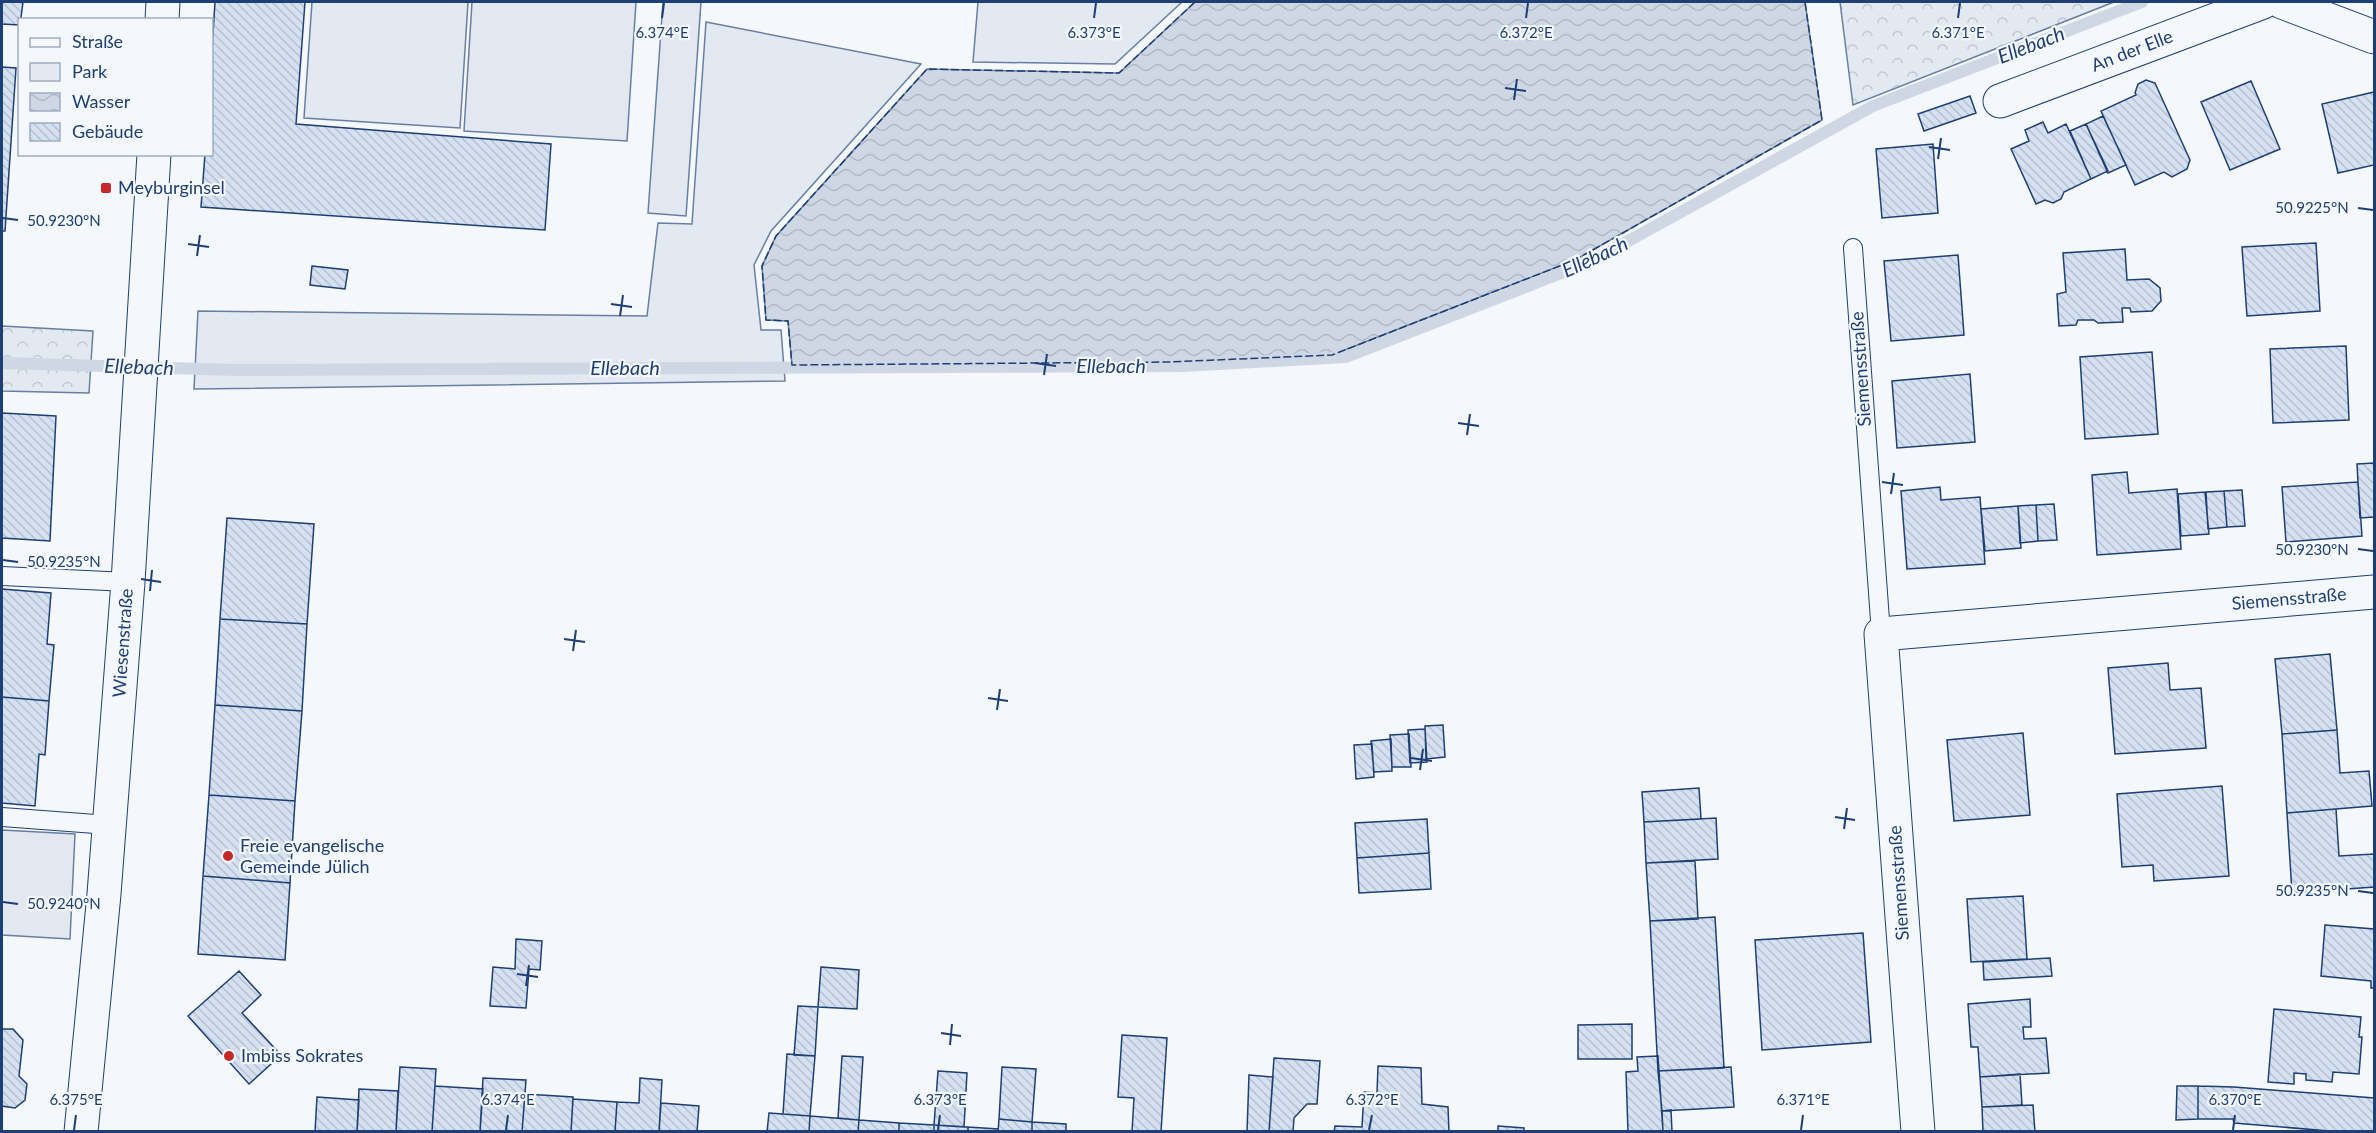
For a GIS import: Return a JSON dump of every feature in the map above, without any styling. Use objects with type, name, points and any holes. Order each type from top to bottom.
[{"type":"street","points":[[162,18],[164,2]]},
{"type":"street","name":"An der Elle","points":[[2000,101],[2263,2]]},
{"type":"street","points":[[2282,2],[2374,37]]},
{"type":"street","name":"Wiesenstraße","points":[[81,1131],[128,582],[153,156]]},
{"type":"street","name":"Siemensstraße","points":[[1918,1131],[1881,634],[2374,592]]},
{"type":"lane","name":"Siemensstraße","points":[[1853,248],[1881,634]]},
{"type":"lane","points":[[2,576],[128,582]]},
{"type":"lane","points":[[2,817],[109,825]]},
{"type":"green space","points":[[312,2],[468,2],[460,128],[304,118]]},
{"type":"green space","points":[[978,2],[1182,2],[1115,64],[973,62]]},
{"type":"green space","points":[[1840,2],[2114,2],[1853,105]]},
{"type":"green space","points":[[706,22],[921,64],[771,231],[754,265],[761,330],[781,330],[785,381],[194,389],[198,311],[647,316],[658,223],[692,224]]},
{"type":"green space","points":[[2,326],[93,331],[89,393],[2,391]]},
{"type":"shaded area","points":[[472,2],[636,2],[627,141],[464,131]]},
{"type":"shaded area","points":[[663,2],[701,2],[686,216],[648,213]]},
{"type":"shaded area","points":[[2,830],[75,834],[70,939],[2,935]]},
{"type":"water","points":[[1195,2],[1805,2],[1822,120],[1575,260],[1332,355],[1169,362],[792,365],[788,321],[766,320],[762,266],[776,236],[927,69],[1119,73]]},
{"type":"building","points":[[2,2],[23,2],[18,25],[2,24]]},
{"type":"building","points":[[215,2],[305,2],[296,124],[551,144],[545,230],[201,207],[205,156],[213,156]]},
{"type":"building","points":[[2,67],[16,68],[5,231],[2,231]]},
{"type":"building","points":[[2146,80],[2155,83],[2190,160],[2187,169],[2172,177],[2164,172],[2135,185],[2101,111],[2136,95],[2138,84]]},
{"type":"building","points":[[2251,81],[2280,149],[2230,170],[2201,102]]},
{"type":"building","points":[[2374,92],[2374,165],[2338,173],[2322,104]]},
{"type":"building","points":[[1970,96],[1976,113],[1924,131],[1918,114]]},
{"type":"building","points":[[2103,116],[2126,165],[2108,173],[2086,124]]},
{"type":"building","points":[[2043,122],[2048,133],[2066,124],[2091,179],[2064,192],[2061,199],[2053,203],[2045,200],[2036,204],[2011,149],[2029,141],[2025,130]]},
{"type":"building","points":[[2086,124],[2108,171],[2091,179],[2070,131]]},
{"type":"building","points":[[1933,144],[1938,213],[1882,218],[1876,149]]},
{"type":"building","points":[[2316,243],[2320,311],[2247,316],[2242,247]]},
{"type":"building","points":[[2125,249],[2127,280],[2149,279],[2160,288],[2161,301],[2152,311],[2131,312],[2130,308],[2122,308],[2123,322],[2098,323],[2094,320],[2078,320],[2076,325],[2059,326],[2057,294],[2066,292],[2063,253]]},
{"type":"building","points":[[1958,255],[1964,335],[1891,341],[1884,261]]},
{"type":"building","points":[[312,266],[348,270],[345,289],[310,285]]},
{"type":"building","points":[[2346,346],[2349,420],[2273,423],[2270,349]]},
{"type":"building","points":[[2152,352],[2158,434],[2085,439],[2080,357]]},
{"type":"building","points":[[1970,374],[1975,442],[1897,448],[1892,381]]},
{"type":"building","points":[[2,413],[56,416],[50,541],[2,538]]},
{"type":"building","points":[[2374,463],[2374,517],[2360,518],[2357,464]]},
{"type":"building","points":[[2127,472],[2129,493],[2177,489],[2181,549],[2097,555],[2092,475]]},
{"type":"building","points":[[2358,482],[2362,536],[2286,542],[2282,487]]},
{"type":"building","points":[[1940,487],[1941,500],[1980,497],[1985,564],[1907,569],[1901,491]]},
{"type":"building","points":[[2242,490],[2245,526],[2227,527],[2224,491]]},
{"type":"building","points":[[2224,491],[2227,527],[2208,529],[2206,492]]},
{"type":"building","points":[[2205,492],[2209,534],[2181,536],[2178,494]]},
{"type":"building","points":[[2054,504],[2057,540],[2038,541],[2036,505]]},
{"type":"building","points":[[2036,505],[2038,541],[2020,543],[2018,506]]},
{"type":"building","points":[[2018,506],[2021,548],[1985,551],[1981,509]]},
{"type":"building","points":[[227,518],[314,524],[307,624],[220,619]]},
{"type":"building","points":[[2,589],[51,593],[47,644],[54,645],[49,701],[2,697]]},
{"type":"building","points":[[220,619],[307,624],[302,711],[215,705]]},
{"type":"building","points":[[2330,654],[2337,730],[2282,734],[2275,659]]},
{"type":"building","points":[[2168,663],[2170,690],[2201,688],[2206,748],[2115,754],[2108,668]]},
{"type":"building","points":[[2,697],[49,701],[45,755],[39,754],[35,806],[2,803]]},
{"type":"building","points":[[215,705],[302,711],[295,801],[209,795]]},
{"type":"building","points":[[1443,725],[1445,757],[1426,759],[1425,726]]},
{"type":"building","points":[[1425,729],[1427,762],[1410,763],[1408,730]]},
{"type":"building","points":[[2337,730],[2340,773],[2369,771],[2372,806],[2287,813],[2282,734]]},
{"type":"building","points":[[2023,733],[2030,815],[1954,821],[1947,740]]},
{"type":"building","points":[[1409,734],[1411,767],[1392,767],[1390,735]]},
{"type":"building","points":[[1391,739],[1392,771],[1374,772],[1371,741]]},
{"type":"building","points":[[1372,744],[1374,777],[1356,779],[1354,745]]},
{"type":"building","points":[[2222,786],[2229,876],[2154,881],[2153,865],[2122,867],[2117,794]]},
{"type":"building","points":[[1699,788],[1701,819],[1644,822],[1642,792]]},
{"type":"building","points":[[209,795],[295,801],[290,883],[203,876]]},
{"type":"building","points":[[2336,809],[2339,856],[2374,854],[2374,887],[2292,893],[2287,813]]},
{"type":"building","points":[[1716,818],[1718,859],[1646,863],[1644,822]]},
{"type":"building","points":[[1427,819],[1429,853],[1357,858],[1355,823]]},
{"type":"building","points":[[1429,853],[1431,889],[1359,893],[1357,858]]},
{"type":"building","points":[[1695,861],[1698,919],[1650,921],[1646,863]]},
{"type":"building","points":[[203,876],[290,883],[285,960],[198,954]]},
{"type":"building","points":[[2023,896],[2027,959],[1971,962],[1967,899]]},
{"type":"building","points":[[1715,917],[1724,1068],[1658,1071],[1650,921]]},
{"type":"building","points":[[2325,925],[2374,929],[2374,988],[2371,988],[2371,981],[2321,976]]},
{"type":"building","points":[[1863,933],[1871,1042],[1762,1050],[1755,940]]},
{"type":"building","points":[[516,939],[542,941],[540,970],[529,969],[526,1008],[490,1006],[493,967],[515,969]]},
{"type":"building","points":[[2050,958],[2052,976],[1984,980],[1983,962]]},
{"type":"building","points":[[821,967],[859,970],[857,1009],[818,1007]]},
{"type":"building","points":[[239,971],[261,995],[242,1013],[281,1055],[249,1084],[188,1016]]},
{"type":"building","points":[[2030,999],[2031,1027],[2023,1027],[2024,1039],[2046,1038],[2049,1073],[1980,1077],[1978,1047],[1971,1047],[1968,1004]]},
{"type":"building","points":[[798,1006],[818,1007],[815,1056],[794,1055]]},
{"type":"building","points":[[2274,1009],[2361,1017],[2359,1074],[2333,1072],[2332,1082],[2306,1080],[2306,1074],[2294,1073],[2294,1084],[2268,1082]]},
{"type":"building","points":[[1632,1024],[1632,1059],[1578,1059],[1578,1025]]},
{"type":"building","points":[[2,1029],[13,1029],[23,1040],[19,1076],[27,1084],[25,1100],[15,1108],[2,1106]]},
{"type":"building","points":[[1122,1035],[1167,1038],[1161,1132],[1132,1132],[1134,1098],[1118,1097]]},
{"type":"building","points":[[787,1054],[815,1056],[810,1116],[783,1114]]},
{"type":"building","points":[[842,1056],[863,1057],[859,1120],[838,1118]]},
{"type":"building","points":[[1658,1056],[1663,1132],[1628,1132],[1626,1072],[1638,1071],[1637,1057]]},
{"type":"building","points":[[1274,1058],[1320,1061],[1317,1104],[1307,1104],[1294,1118],[1293,1132],[1269,1132]]},
{"type":"building","points":[[1378,1066],[1421,1068],[1422,1104],[1448,1107],[1449,1132],[1334,1132],[1335,1126],[1362,1127],[1364,1092],[1377,1093]]},
{"type":"building","points":[[400,1067],[436,1069],[432,1132],[396,1132]]},
{"type":"building","points":[[1002,1067],[1036,1069],[1032,1122],[999,1119]]},
{"type":"building","points":[[1731,1067],[1734,1107],[1662,1111],[1658,1071]]},
{"type":"building","points":[[938,1071],[967,1073],[964,1127],[934,1125]]},
{"type":"building","points":[[2020,1074],[2022,1105],[1982,1107],[1980,1077]]},
{"type":"building","points":[[1249,1075],[1273,1077],[1269,1132],[1247,1132]]},
{"type":"building","points":[[483,1078],[526,1080],[522,1132],[480,1132]]},
{"type":"building","points":[[640,1078],[662,1080],[659,1132],[615,1132],[617,1102],[639,1103]]},
{"type":"building","points":[[435,1086],[483,1089],[480,1132],[432,1132]]},
{"type":"building","points":[[2177,1086],[2198,1086],[2198,1119],[2176,1120]]},
{"type":"building","points":[[2198,1086],[2374,1098],[2374,1132],[2341,1132],[2234,1123],[2233,1119],[2198,1119]]},
{"type":"building","points":[[359,1089],[398,1091],[396,1132],[357,1132]]},
{"type":"building","points":[[525,1094],[573,1097],[571,1132],[522,1132]]},
{"type":"building","points":[[317,1097],[359,1100],[357,1132],[315,1132]]},
{"type":"building","points":[[573,1099],[617,1102],[615,1132],[571,1132]]},
{"type":"building","points":[[661,1103],[699,1106],[697,1132],[659,1132]]},
{"type":"building","points":[[2033,1105],[2035,1132],[1983,1132],[1982,1107]]},
{"type":"building","points":[[1671,1110],[1672,1132],[1663,1132],[1662,1111]]},
{"type":"building","points":[[769,1113],[810,1116],[809,1132],[767,1132]]},
{"type":"building","points":[[810,1116],[859,1120],[858,1132],[809,1132]]},
{"type":"building","points":[[999,1119],[1032,1122],[1032,1132],[998,1132]]},
{"type":"building","points":[[859,1120],[899,1123],[899,1132],[858,1132]]},
{"type":"building","points":[[1032,1122],[1066,1124],[1066,1132],[1032,1132]]},
{"type":"building","points":[[899,1123],[934,1125],[934,1132],[899,1132]]},
{"type":"building","points":[[934,1125],[968,1127],[968,1132],[934,1132]]},
{"type":"building","points":[[1498,1126],[1524,1128],[1524,1132],[1498,1132]]},
{"type":"building","points":[[968,1127],[998,1129],[998,1132],[968,1132]]},
{"type":"waterway","name":"Ellebach","points":[[2,363],[236,370],[1182,366],[1346,357],[1592,261],[1873,106],[2142,2]]},
{"type":"fence","points":[[1195,2],[1119,73],[927,69],[776,236],[762,266],[766,320],[788,321],[792,365],[1169,362],[1332,355],[1575,260],[1822,120],[1805,2]]},
{"type":"place","name":"Meyburginsel","points":[[106,188]]},
{"type":"place","name":"Freie evangelische Gemeinde Jülich","points":[[228,856]]},
{"type":"place","name":"Imbiss Sokrates","points":[[229,1056]]}]
